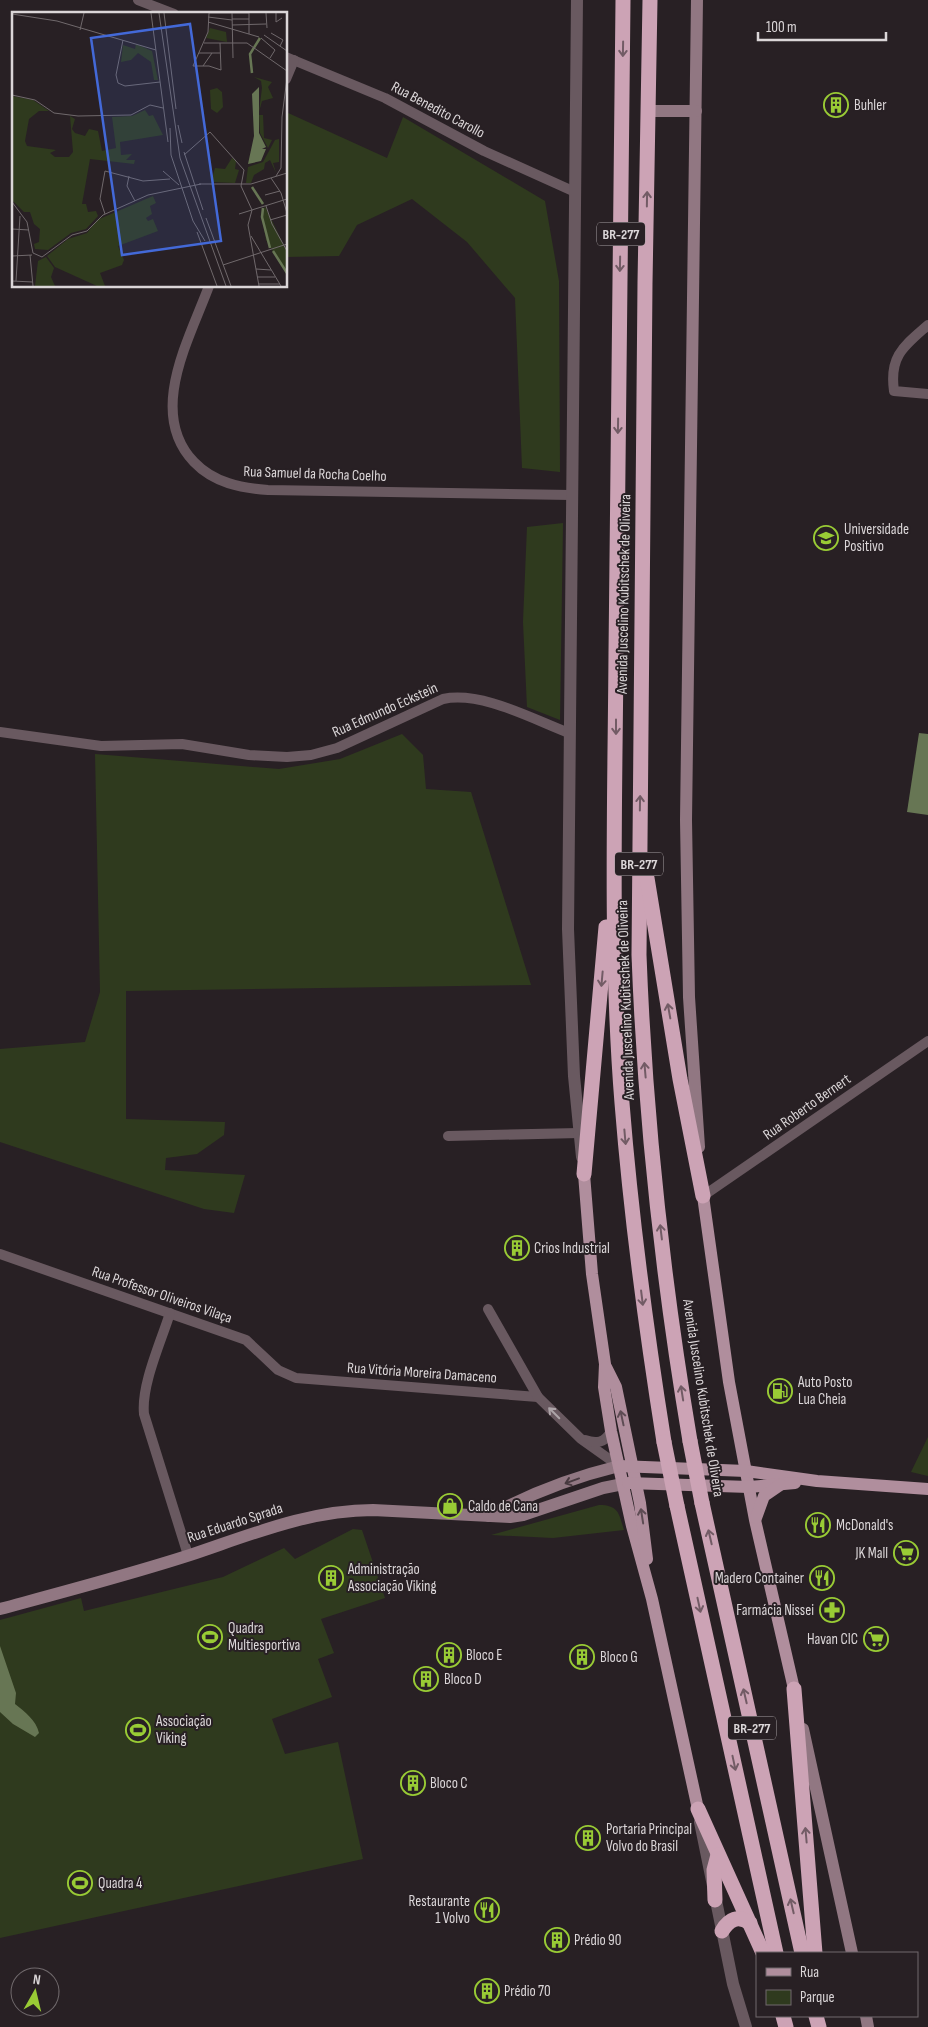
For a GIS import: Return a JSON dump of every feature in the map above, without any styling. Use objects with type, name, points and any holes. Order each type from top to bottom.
[{"type":"highway","name":"Avenida Juscelino Kubitschek de Oliveira","points":[[623,0],[616,756],[616,942],[622,1101],[640,1284],[664,1442],[776,1952]]},
{"type":"highway","name":"Avenida Juscelino Kubitschek de Oliveira","points":[[650,0],[639,835],[640,964],[647,1091],[668,1292],[690,1441],[702,1503],[802,1952]]},
{"type":"highway","points":[[584,1174],[606,942],[616,756]]},
{"type":"highway","points":[[639,835],[680,1078],[703,1196]]},
{"type":"highway","points":[[794,1689],[816,1952]]},
{"type":"highway","points":[[698,1809],[763,1952]]},
{"type":"highway","points":[[715,1900],[714,1870],[718,1855]]},
{"type":"highway","points":[[722,1931],[731,1920],[737,1918],[744,1918],[750,1923]]},
{"type":"main road","points":[[697,0],[686,820],[689,997],[703,1196],[723,1346],[755,1520],[852,1952]]},
{"type":"main road","points":[[648,111],[696,112]]},
{"type":"main road","points":[[584,1174],[592,1274],[605,1364],[604,1387],[618,1466],[629,1483]]},
{"type":"main road","points":[[605,1364],[616,1387],[632,1465],[629,1483],[632,1526],[652,1599],[698,1809]]},
{"type":"main road","name":"Rua Eduardo Sprada","points":[[487,1517],[519,1500],[598,1471],[632,1465],[746,1471],[817,1481],[928,1488]]},
{"type":"main road","name":"Rua Eduardo Sprada","points":[[0,1609],[188,1556],[263,1530],[318,1514],[373,1510],[510,1517],[523,1515],[603,1488],[629,1483],[749,1487],[817,1481]]},
{"type":"main road","points":[[755,1520],[764,1496],[780,1484]]},
{"type":"street","points":[[138,0],[169,12]]},
{"type":"street","points":[[577,0],[569,733],[569,968],[574,1076],[584,1174]]},
{"type":"street","name":"Rua Benedito Carollo","points":[[290,58],[385,98],[484,151],[576,192]]},
{"type":"street","name":"Rua Samuel da Rocha Coelho","points":[[208,288],[182,359],[173,389],[172,405],[177,439],[185,453],[199,467],[215,478],[230,485],[261,490],[571,495]]},
{"type":"street","points":[[928,325],[898,354],[893,370],[894,391],[928,394]]},
{"type":"street","name":"Rua Edmundo Eckstein","points":[[0,732],[102,746],[182,744],[249,755],[287,757],[337,748],[443,699],[457,696],[488,702],[569,733]]},
{"type":"street","name":"Rua Roberto Bernert","points":[[703,1196],[928,1041]]},
{"type":"street","points":[[448,1136],[579,1133]]},
{"type":"street","name":"Rua Professor Oliveiros Vilaça","points":[[0,1254],[246,1340],[278,1370],[305,1380]]},
{"type":"street","points":[[488,1309],[538,1397],[581,1439],[618,1466]]},
{"type":"street","points":[[170,1313],[146,1385],[143,1404],[144,1414],[188,1556]]},
{"type":"street","name":"Rua Vitória Moreira Damaceno","points":[[305,1380],[538,1397]]},
{"type":"street","points":[[581,1439],[594,1443],[601,1442],[606,1439],[611,1431]]},
{"type":"street","points":[[698,1809],[715,1900],[746,2027]]},
{"type":"green space","points":[[288,113],[387,158],[403,117],[545,201],[559,281],[560,472],[522,468],[515,298],[467,242],[412,199],[357,225],[339,256],[288,257]]},
{"type":"green space","points":[[563,523],[560,720],[527,707],[523,622],[527,527]]},
{"type":"green space","points":[[402,734],[423,755],[426,789],[471,792],[531,985],[126,991],[126,1119],[225,1122],[224,1135],[197,1154],[166,1158],[165,1170],[245,1175],[234,1213],[204,1209],[0,1142],[0,1049],[85,1042],[100,992],[95,754],[279,769],[340,759]]},
{"type":"green space","points":[[928,1437],[928,1476],[911,1472]]},
{"type":"green space","points":[[599,1505],[606,1505],[617,1512],[624,1530],[553,1538],[491,1535]]},
{"type":"green space","name":"Associação Viking","points":[[353,1529],[362,1530],[385,1598],[321,1619],[334,1653],[318,1659],[332,1697],[272,1719],[285,1754],[338,1742],[363,1859],[0,1938],[0,1620],[81,1598],[84,1611],[223,1577],[284,1548],[295,1559]]},
{"type":"shaded area","points":[[919,733],[928,734],[928,815],[907,812]]},
{"type":"shaded area","points":[[0,1646],[16,1693],[15,1704],[30,1717],[38,1728],[39,1733],[35,1737],[13,1724],[0,1712]]},
{"type":"place","name":"Buhler","points":[[836,105]]},
{"type":"place","name":"Universidade Positivo","points":[[826,538]]},
{"type":"place","name":"Crios Industrial","points":[[517,1248]]},
{"type":"place","name":"Auto Posto Lua Cheia","points":[[780,1391]]},
{"type":"place","name":"Caldo de Cana","points":[[450,1506]]},
{"type":"place","name":"McDonald's","points":[[818,1525]]},
{"type":"place","name":"JK Mall","points":[[906,1553]]},
{"type":"place","name":"Administração Associação Viking","points":[[331,1578]]},
{"type":"place","name":"Madero Container","points":[[822,1578]]},
{"type":"place","name":"Farmácia Nissei","points":[[832,1610]]},
{"type":"place","name":"Quadra Multiesportiva","points":[[210,1637]]},
{"type":"place","name":"Havan CIC","points":[[876,1639]]},
{"type":"place","name":"Bloco E","points":[[449,1655]]},
{"type":"place","name":"Bloco G","points":[[582,1657]]},
{"type":"place","name":"Bloco D","points":[[426,1679]]},
{"type":"place","name":"Associação Viking","points":[[138,1730]]},
{"type":"place","name":"Bloco C","points":[[413,1783]]},
{"type":"place","name":"Portaria Principal Volvo do Brasil","points":[[588,1838]]},
{"type":"place","name":"Quadra 4","points":[[80,1883]]},
{"type":"place","name":"Restaurante 1 Volvo","points":[[487,1910]]},
{"type":"place","name":"Prédio 90","points":[[557,1940]]},
{"type":"place","name":"Prédio 70","points":[[487,1991]]}]
